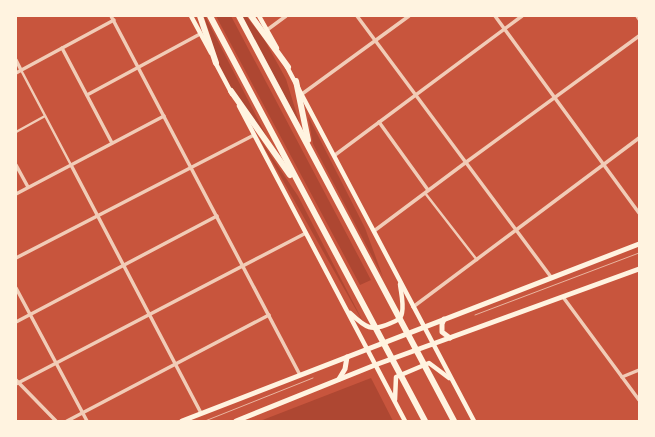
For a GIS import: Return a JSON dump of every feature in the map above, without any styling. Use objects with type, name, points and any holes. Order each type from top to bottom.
[{"type":"highway","points":[[200,16],[216,63]]},
{"type":"highway","points":[[210,16],[425,421]]},
{"type":"highway","points":[[239,16],[375,269],[454,421]]},
{"type":"highway","points":[[251,16],[288,67]]},
{"type":"highway","points":[[296,81],[309,147]]},
{"type":"highway","points":[[231,91],[305,196]]},
{"type":"main road","points":[[191,16],[405,421]]},
{"type":"main road","points":[[259,16],[296,81],[432,344],[474,421]]},
{"type":"main road","points":[[182,421],[639,244]]},
{"type":"main road","points":[[236,421],[375,365],[639,269]]},
{"type":"main road","points":[[347,311],[363,325],[374,329],[398,320],[403,311],[400,280]]},
{"type":"main road","points":[[444,319],[442,324],[442,332],[450,338]]},
{"type":"main road","points":[[339,379],[345,369],[347,357]]},
{"type":"main road","points":[[395,402],[396,377],[426,363],[436,366],[453,382]]},
{"type":"street","points":[[111,16],[300,375]]},
{"type":"street","points":[[267,30],[286,16]]},
{"type":"street","points":[[357,16],[414,95],[551,277]]},
{"type":"street","points":[[302,94],[409,16]]},
{"type":"street","points":[[495,16],[639,213]]},
{"type":"street","points":[[335,155],[522,16]]},
{"type":"street","points":[[636,16],[639,19]]},
{"type":"street","points":[[16,73],[114,20]]},
{"type":"street","points":[[87,95],[200,34]]},
{"type":"street","points":[[374,231],[426,191],[639,36]]},
{"type":"street","points":[[62,48],[112,143]]},
{"type":"street","points":[[16,60],[201,413]]},
{"type":"street","points":[[16,132],[45,116]]},
{"type":"street","points":[[16,194],[164,116]]},
{"type":"street","points":[[379,122],[426,191],[477,260]]},
{"type":"street","points":[[16,258],[254,135]]},
{"type":"street","points":[[413,307],[639,138]]},
{"type":"street","points":[[16,165],[28,188]]},
{"type":"street","points":[[16,322],[217,216]]},
{"type":"street","points":[[56,421],[17,382],[306,233]]},
{"type":"street","points":[[16,288],[87,421]]},
{"type":"street","points":[[563,297],[639,400]]},
{"type":"street","points":[[67,421],[269,315]]},
{"type":"street","points":[[622,377],[639,370]]},
{"type":"shaded area","points":[[204,16],[268,139],[231,88],[219,64]]},
{"type":"shaded area","points":[[216,16],[231,16],[371,280],[360,285]]},
{"type":"shaded area","points":[[242,16],[246,16],[264,39],[286,79],[300,125]]},
{"type":"shaded area","points":[[308,116],[365,228],[383,277],[313,144]]},
{"type":"shaded area","points":[[259,138],[298,196],[368,331]]},
{"type":"shaded area","points":[[371,378],[393,421],[260,421]]},
{"type":"tram line","points":[[475,315],[639,253]]},
{"type":"tram line","points":[[205,421],[313,378]]}]
